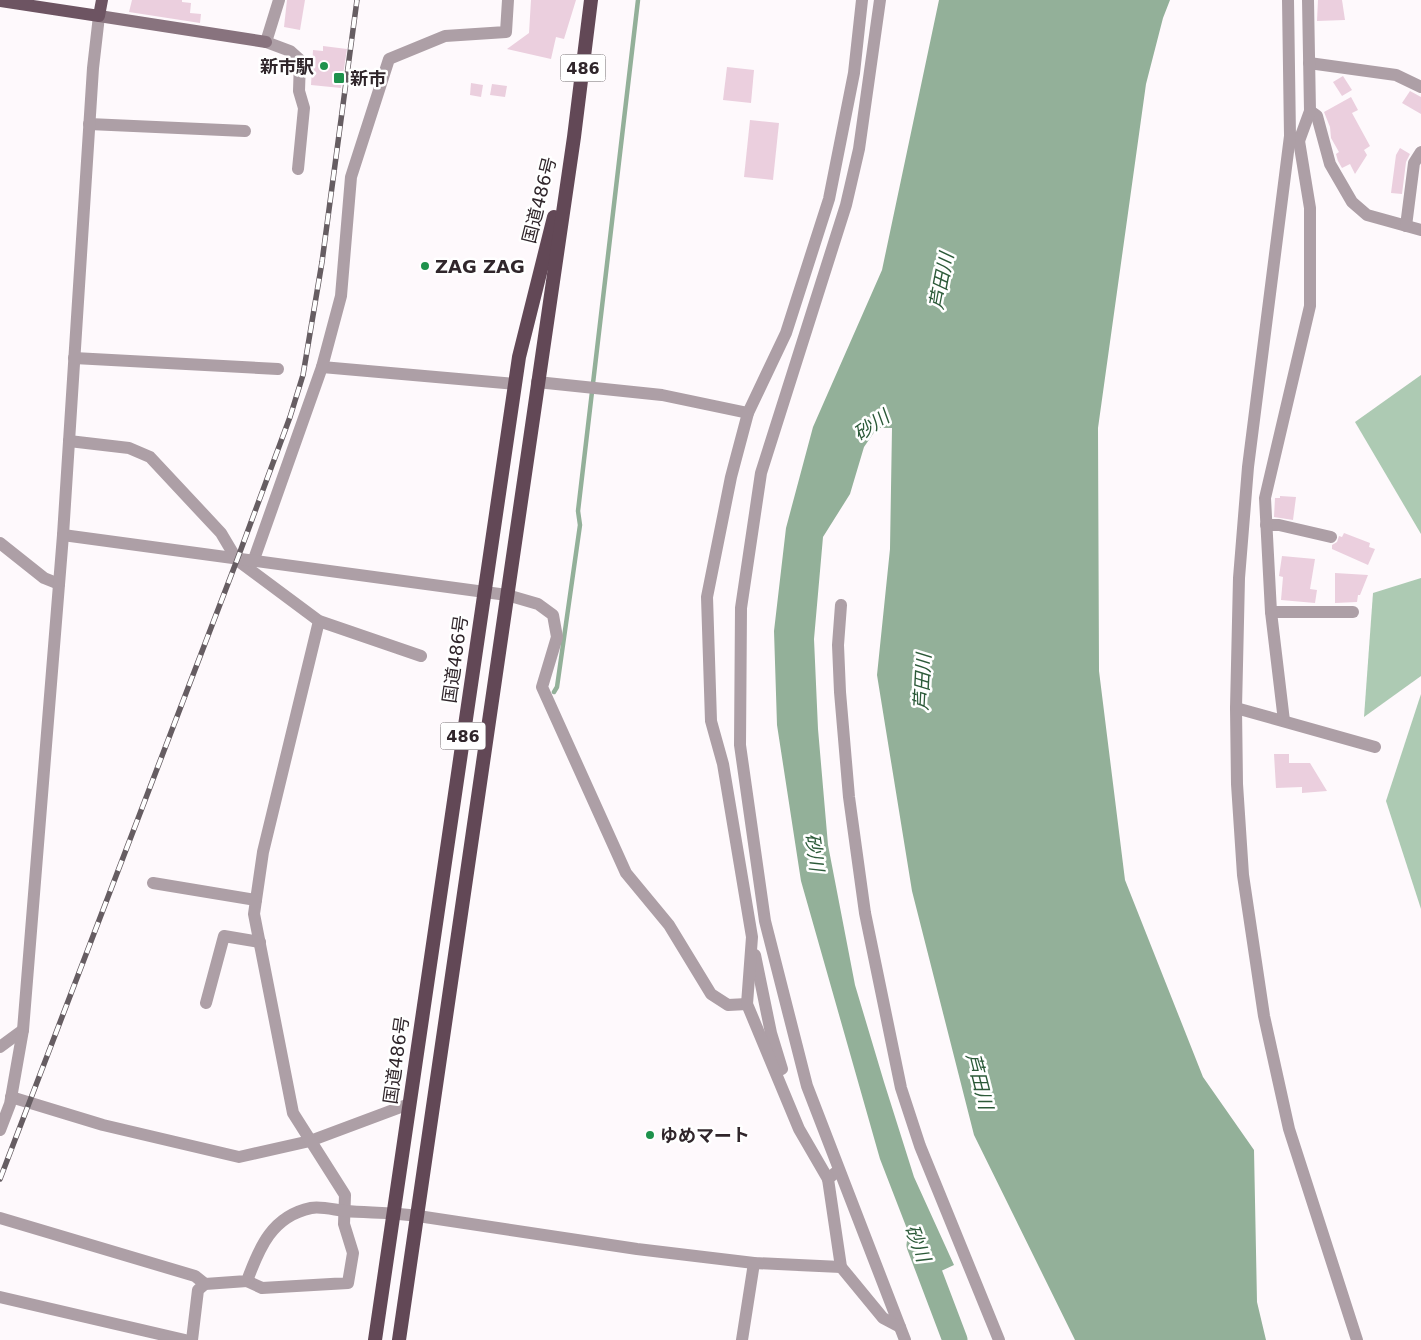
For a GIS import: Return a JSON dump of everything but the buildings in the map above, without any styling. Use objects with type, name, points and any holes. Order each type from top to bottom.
[{"type":"highway","name":"国道486号","points":[[399,1340],[574,137],[591,0]]},
{"type":"highway","name":"国道486号","points":[[375,1340],[392,1212],[519,357],[574,137]]},
{"type":"main road","points":[[99,16],[102,0]]},
{"type":"main road","points":[[0,1],[24,2],[99,16],[266,42]]},
{"type":"street","points":[[279,0],[266,42],[290,51],[300,60],[299,91],[304,108],[298,169]]},
{"type":"street","points":[[253,562],[322,366],[341,296],[352,177],[390,59],[445,36],[506,32],[508,0]]},
{"type":"street","points":[[798,1128],[771,1033],[752,937],[724,764],[711,721],[707,597],[731,477],[748,413],[786,333],[829,200],[854,74],[862,0]]},
{"type":"street","points":[[880,0],[859,149],[846,206],[761,473],[741,608],[740,746],[765,921],[807,1086],[905,1340]]},
{"type":"street","points":[[1284,721],[1271,612],[1265,498],[1310,306],[1310,208],[1295,139],[1288,0]]},
{"type":"street","points":[[1308,0],[1310,111],[1295,139],[1248,467],[1239,578],[1236,708],[1237,784],[1243,875],[1264,1016],[1289,1129],[1357,1340]]},
{"type":"street","points":[[0,1130],[11,1097],[23,1030],[63,535],[90,124],[99,16]]},
{"type":"street","points":[[1309,63],[1396,75],[1421,87]]},
{"type":"street","points":[[1310,111],[1318,116],[1330,164],[1352,202],[1368,216],[1421,230]]},
{"type":"street","points":[[90,124],[245,131]]},
{"type":"street","points":[[1406,226],[1414,163],[1421,152]]},
{"type":"street","points":[[74,358],[278,369]]},
{"type":"street","points":[[322,366],[515,384]]},
{"type":"street","points":[[537,382],[662,395],[748,413]]},
{"type":"street","points":[[69,441],[129,448],[150,457],[221,533],[237,560],[319,621],[421,656]]},
{"type":"street","points":[[1266,525],[1279,525],[1332,537]]},
{"type":"street","points":[[63,535],[237,560],[508,594],[538,604],[553,616],[556,637],[542,687],[626,873],[669,925],[711,994],[728,1005],[747,1004]]},
{"type":"street","points":[[0,543],[44,578],[59,584]]},
{"type":"street","points":[[842,605],[838,645],[849,797],[865,913],[901,1088],[920,1146],[999,1340]]},
{"type":"street","points":[[1271,612],[1353,612]]},
{"type":"street","points":[[192,1340],[198,1290],[205,1284],[247,1281],[262,1288],[348,1283],[353,1253],[344,1224],[346,1195],[293,1114],[254,914],[263,852],[319,621]]},
{"type":"street","points":[[1236,708],[1374,747]]},
{"type":"street","points":[[153,883],[256,900]]},
{"type":"street","points":[[206,1003],[224,936],[260,942]]},
{"type":"street","points":[[752,937],[747,1004],[798,1128],[828,1179],[841,1267],[883,1318],[900,1327]]},
{"type":"street","points":[[0,1047],[23,1030]]},
{"type":"street","points":[[11,1097],[102,1125],[239,1157],[310,1141],[409,1104]]},
{"type":"street","points":[[828,1179],[839,1169]]},
{"type":"street","points":[[247,1281],[257,1255],[270,1231],[293,1214],[312,1207],[345,1211],[392,1212],[636,1249],[754,1263],[841,1267]]},
{"type":"street","points":[[0,1218],[195,1276],[205,1284]]},
{"type":"street","points":[[742,1340],[754,1263]]},
{"type":"street","points":[[0,1297],[185,1340]]},
{"type":"shaded area","points":[[1421,375],[1421,534],[1355,422]]},
{"type":"shaded area","points":[[1421,578],[1421,676],[1364,717],[1373,593]]},
{"type":"shaded area","points":[[1421,694],[1421,909],[1386,801]]},
{"type":"water","name":"芦田川","points":[[939,0],[1170,0],[1163,18],[1146,84],[1098,428],[1099,671],[1125,880],[1203,1077],[1254,1150],[1257,1302],[1266,1340],[1075,1340],[974,1135],[912,891],[877,675],[890,549],[892,428],[877,428],[864,447],[850,494],[823,537],[814,639],[818,729],[828,845],[855,985],[914,1177],[954,1265],[926,1278],[880,1159],[801,881],[777,725],[774,631],[786,528],[813,427],[882,270]]},
{"type":"waterway","points":[[554,692],[557,687],[580,525],[578,511],[638,0]]},
{"type":"waterway","name":"砂川","points":[[919,1245],[955,1340]]},
{"type":"railway","points":[[0,1179],[237,560],[290,417],[303,375],[322,262],[357,0]]},
{"type":"place","name":"新市駅","points":[[324,66]]},
{"type":"place","name":"新市","points":[[339,78]]},
{"type":"place","name":"ZAG ZAG","points":[[425,266]]},
{"type":"place","name":"ゆめマート","points":[[650,1135]]}]
